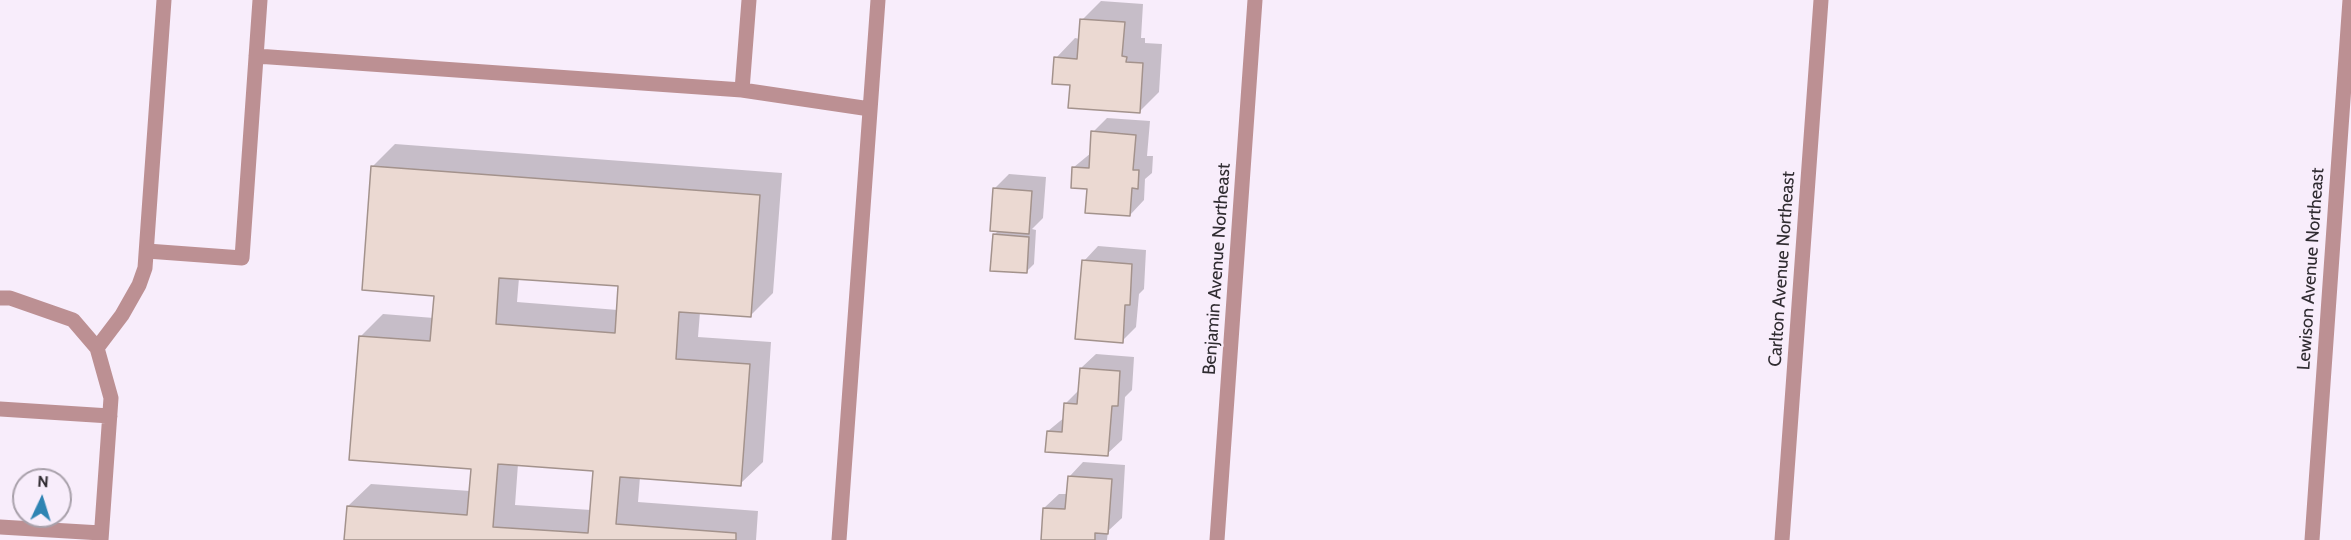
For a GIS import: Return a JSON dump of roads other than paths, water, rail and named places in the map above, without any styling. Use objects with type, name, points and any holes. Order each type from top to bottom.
[{"type":"street","points":[[97,348],[122,315],[139,285],[147,250],[164,0]]},
{"type":"street","points":[[147,250],[242,258],[260,0]]},
{"type":"street","points":[[742,90],[749,0]]},
{"type":"street","points":[[838,540],[878,0]]},
{"type":"street","name":"Benjamin Avenue Northeast","points":[[1217,540],[1255,0]]},
{"type":"street","name":"Carlton Avenue Northeast","points":[[1782,540],[1821,0]]},
{"type":"street","name":"Lewison Avenue Northeast","points":[[2312,540],[2350,0]]},
{"type":"street","points":[[256,56],[742,90],[870,109]]},
{"type":"street","points":[[0,298],[10,298],[73,320],[97,348],[111,398],[101,537],[0,527]]},
{"type":"street","points":[[0,409],[110,416]]}]
